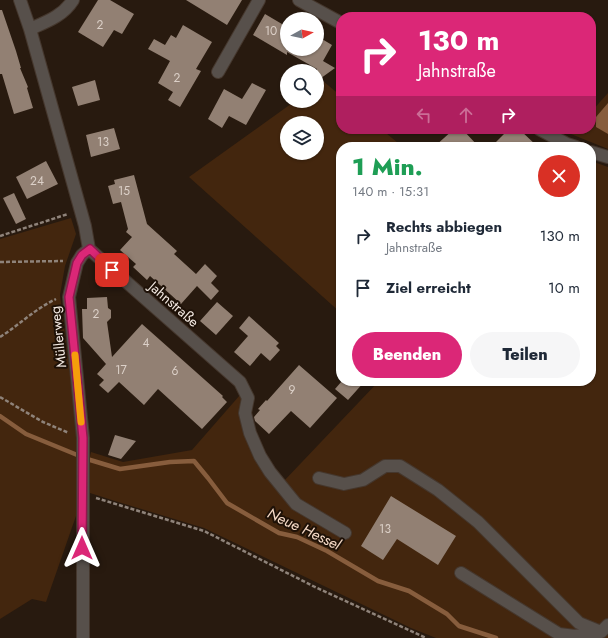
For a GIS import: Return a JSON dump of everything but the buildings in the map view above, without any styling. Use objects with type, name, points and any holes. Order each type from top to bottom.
[{"type":"street","points":[[20,0],[30,29],[90,249]]},
{"type":"street","points":[[30,29],[52,20],[68,8],[73,0]]},
{"type":"street","points":[[218,72],[259,0]]},
{"type":"street","points":[[299,0],[336,20]]},
{"type":"street","points":[[549,134],[563,142]]},
{"type":"street","points":[[596,154],[608,158]]},
{"type":"street","name":"Müllerweg","points":[[83,638],[83,442],[69,297],[77,263],[82,255],[90,249]]},
{"type":"street","name":"Jahnstraße","points":[[90,249],[240,382],[248,398],[245,414],[250,433],[260,456],[270,472],[296,504],[344,533]]},
{"type":"street","points":[[319,478],[344,484],[363,480],[385,466],[400,466],[438,490],[478,522],[579,623],[604,628]]},
{"type":"street","points":[[461,573],[559,634],[575,636],[604,628]]},
{"type":"path","points":[[0,236],[80,210]]},
{"type":"path","points":[[0,262],[68,261],[77,263]]},
{"type":"path","points":[[0,337],[47,303],[56,299],[69,297]]},
{"type":"path","points":[[0,397],[43,422],[72,434],[83,442]]},
{"type":"path","points":[[82,495],[204,531],[315,587],[410,632],[426,638]]},
{"type":"shaded area","points":[[324,82],[336,92],[336,134],[387,134],[397,142],[336,142],[336,309],[189,177],[285,108],[324,108]]},
{"type":"shaded area","points":[[608,93],[608,149],[596,144],[596,142],[591,142],[571,134],[596,134],[596,106]]},
{"type":"shaded area","points":[[608,103],[608,134],[596,127],[596,117]]},
{"type":"shaded area","points":[[596,163],[608,167],[608,638],[436,638],[411,628],[204,528],[90,493],[87,478],[91,452],[123,462],[192,450],[240,395],[243,400],[246,436],[283,482],[374,386],[596,386]]},
{"type":"shaded area","points":[[71,218],[76,234],[65,266],[60,295],[78,437],[76,516],[46,602],[32,599],[0,619],[0,239]]},
{"type":"waterway","name":"Neue Hessel","points":[[0,416],[26,434],[87,459],[120,469],[170,462],[194,461],[227,503],[279,533],[297,537],[327,551],[378,581],[409,591],[447,614],[459,626],[496,638]]},
{"type":"slow traffic","points":[[75,355],[81,422]]},
{"type":"route","points":[[82,548],[83,438],[69,297],[72,278],[77,263],[82,255],[90,249],[112,270]]}]
